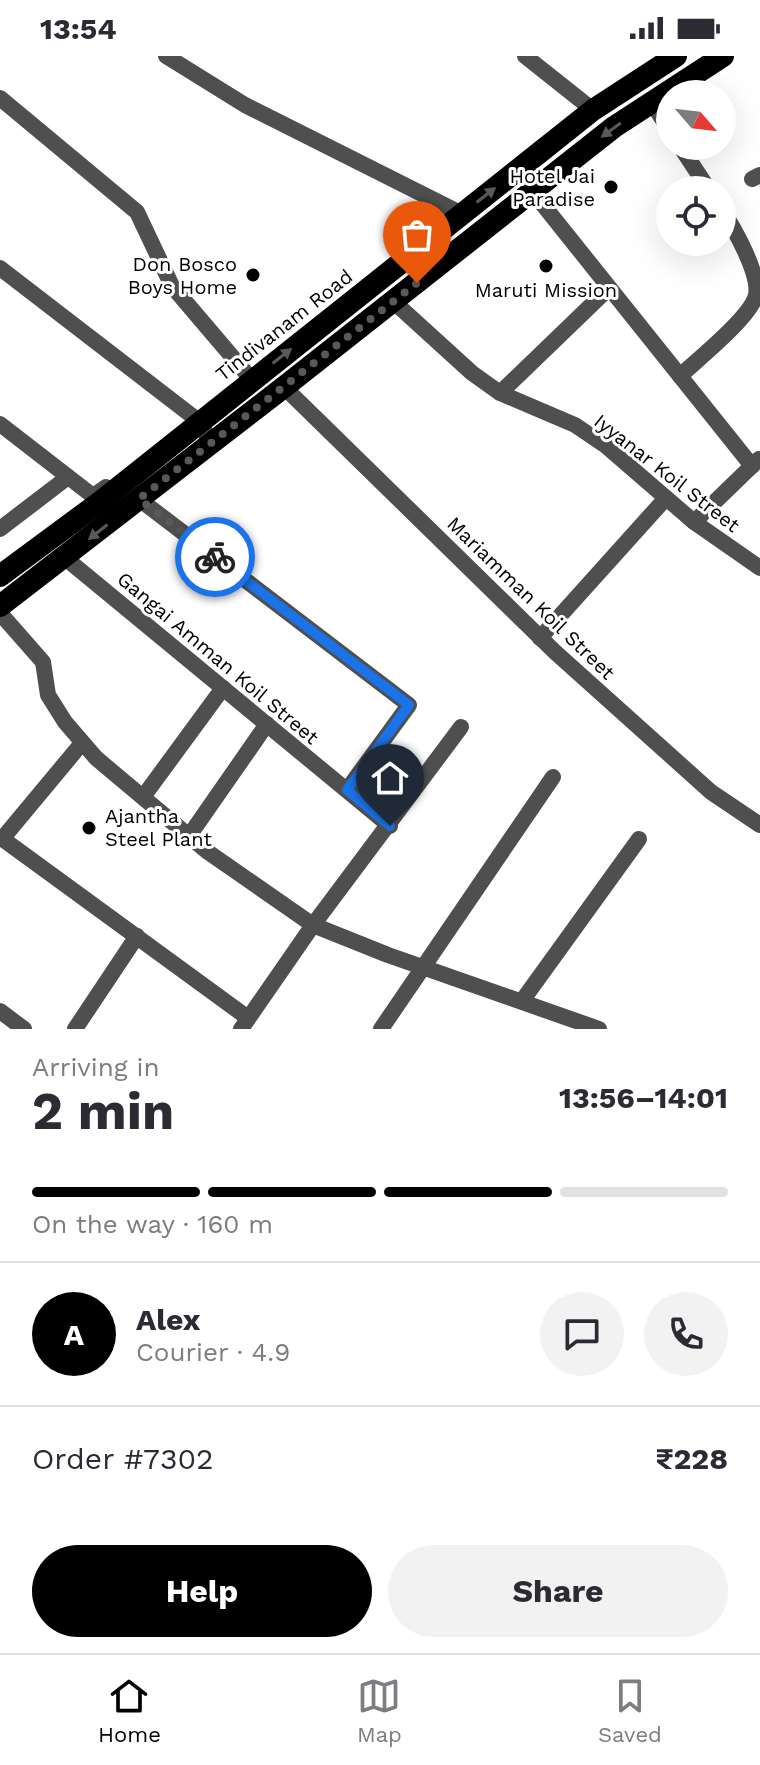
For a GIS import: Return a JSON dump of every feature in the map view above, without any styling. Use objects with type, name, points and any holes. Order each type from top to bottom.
[{"type":"highway","points":[[0,606],[394,302],[614,127],[723,56]]},
{"type":"highway","name":"Tindivanam Road","points":[[0,576],[100,502],[197,420],[252,380],[593,110],[674,57]]},
{"type":"street","points":[[166,56],[184,61],[245,105],[462,214]]},
{"type":"street","points":[[525,56],[593,110]]},
{"type":"street","points":[[544,70],[555,56]]},
{"type":"street","points":[[0,98],[137,212],[172,286],[252,380]]},
{"type":"street","points":[[652,103],[656,109]]},
{"type":"street","points":[[532,191],[680,376],[756,462],[694,522]]},
{"type":"street","points":[[680,376],[729,331],[753,303],[757,293],[749,262],[736,237]]},
{"type":"street","points":[[0,268],[197,420],[211,444]]},
{"type":"street","points":[[500,393],[609,288]]},
{"type":"street","name":"Iyyanar Koil Street","points":[[394,302],[472,373],[500,393],[575,425],[606,446],[694,522],[760,568]]},
{"type":"street","name":"Mariamman Koil Street","points":[[284,387],[540,638],[711,792],[760,825]]},
{"type":"street","points":[[0,424],[93,496],[197,420]]},
{"type":"street","points":[[0,529],[68,477]]},
{"type":"street","points":[[540,638],[666,498]]},
{"type":"street","points":[[139,499],[409,705],[347,790]]},
{"type":"street","name":"Gangai Amman Koil Street","points":[[64,557],[390,826]]},
{"type":"street","points":[[0,613],[43,662],[48,695],[82,743],[189,836],[313,925],[599,1029]]},
{"type":"street","points":[[143,797],[223,688]]},
{"type":"street","points":[[189,836],[267,724]]},
{"type":"street","points":[[82,743],[2,838],[137,936],[245,1024],[313,925],[390,826],[461,727]]},
{"type":"street","points":[[381,1029],[421,966],[553,777]]},
{"type":"street","points":[[522,1001],[639,839]]},
{"type":"street","points":[[75,1029],[137,936]]},
{"type":"street","points":[[0,1011],[24,1029]]},
{"type":"way so far","points":[[215,557],[139,499],[417,283]]},
{"type":"place","name":"Hotel Jai Paradise","points":[[611,187]]},
{"type":"place","name":"Maruti Mission","points":[[546,266]]},
{"type":"place","name":"Don Bosco Boys Home","points":[[253,275]]},
{"type":"place","name":"Ajantha Steel Plant","points":[[89,828]]},
{"type":"route","points":[[215,557],[409,705],[347,790],[390,826]]}]
